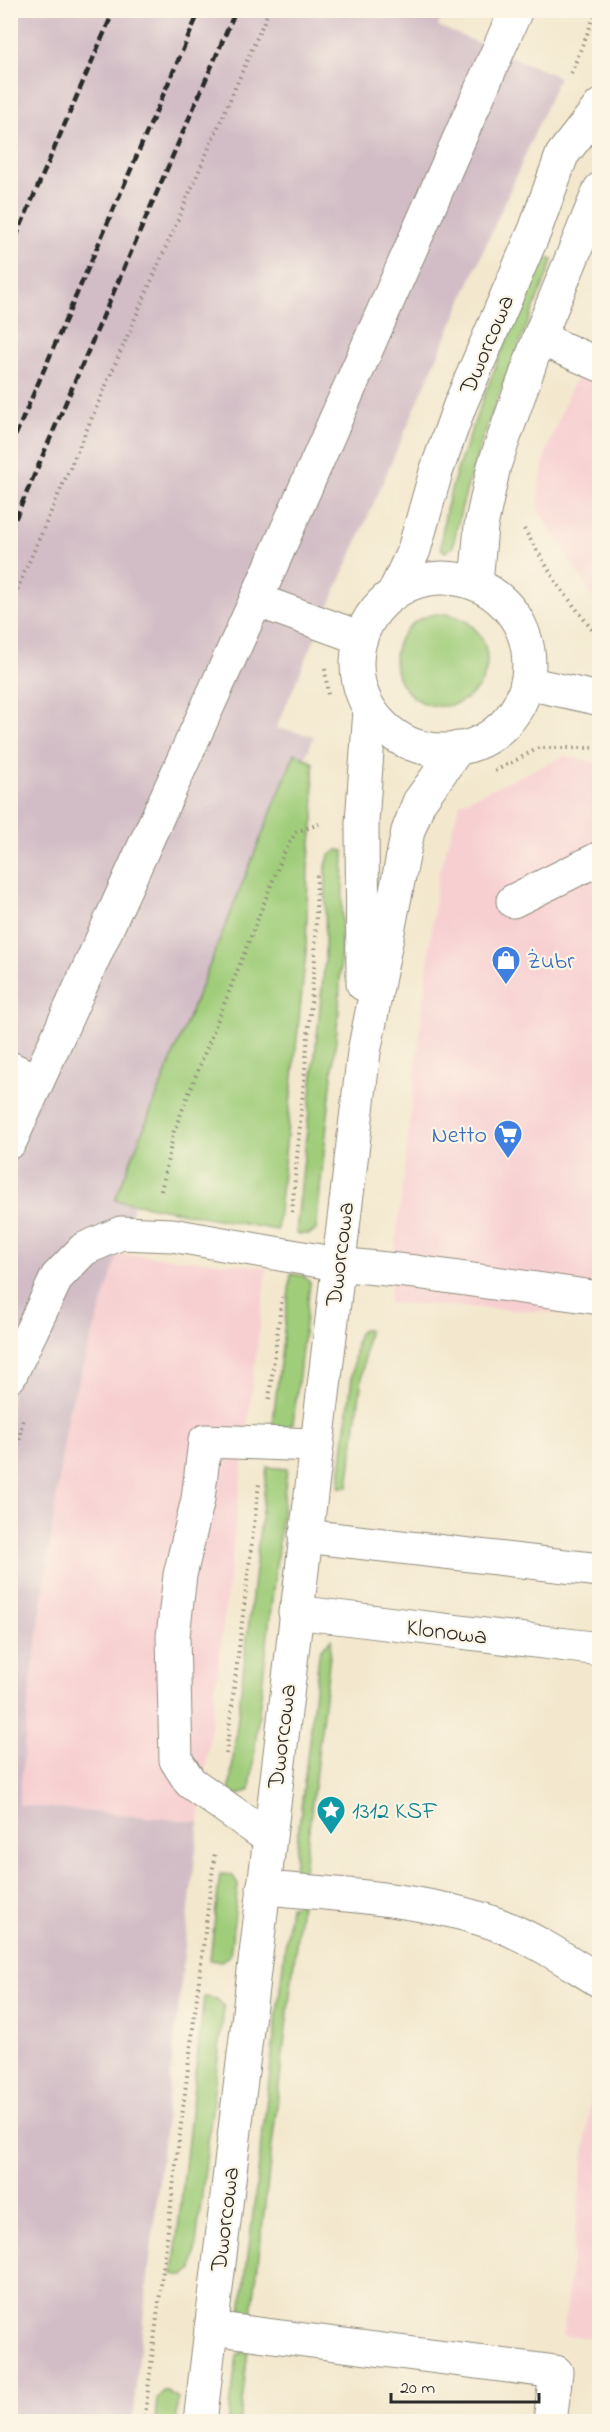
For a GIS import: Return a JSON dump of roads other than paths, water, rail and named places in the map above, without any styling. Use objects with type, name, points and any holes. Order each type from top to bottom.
[{"type":"street","points":[[10,1142],[24,1074],[256,600],[516,10]]},
{"type":"street","name":"Dworcowa","points":[[394,593],[414,550],[436,472],[460,405],[535,230],[562,155],[600,106]]},
{"type":"street","name":"Dworcowa","points":[[476,584],[481,526],[494,466],[539,338],[600,189]]},
{"type":"street","points":[[539,338],[600,365]]},
{"type":"street","points":[[448,578],[476,584],[494,593],[520,624],[527,643],[529,663],[527,683],[520,702],[509,719],[494,732],[477,742],[458,748],[433,749],[408,742],[387,729],[370,710],[360,687],[357,662],[361,638],[374,612],[394,593],[420,581],[429,580],[448,578]]},
{"type":"street","points":[[256,600],[361,638]]},
{"type":"street","points":[[527,683],[600,699]]},
{"type":"street","name":"Dworcowa","points":[[364,1052],[362,822],[370,710]]},
{"type":"street","name":"Dworcowa","points":[[200,2421],[315,1445],[364,1052],[408,831],[419,802],[458,748]]},
{"type":"street","points":[[513,901],[600,858]]},
{"type":"street","points":[[10,1376],[57,1277],[84,1249],[121,1233],[172,1235],[337,1264],[416,1272],[600,1298]]},
{"type":"street","points":[[269,1838],[190,1782],[176,1760],[173,1636],[180,1575],[198,1499],[205,1441],[315,1445]]},
{"type":"street","points":[[305,1536],[600,1570]]},
{"type":"street","name":"Klonowa","points":[[295,1612],[600,1649]]},
{"type":"street","points":[[263,1888],[372,1898],[442,1910],[499,1925],[544,1946],[600,1982]]},
{"type":"street","points":[[211,2328],[556,2372],[550,2421]]},
{"type":"railway","points":[[10,251],[114,10]]},
{"type":"railway","points":[[10,448],[200,10]]},
{"type":"railway","points":[[10,531],[236,10]]},
{"type":"place","name":"Żubr","points":[[506,986]]},
{"type":"place","name":"Netto","points":[[508,1160]]},
{"type":"place","name":"1312 KSF","points":[[331,1836]]}]
